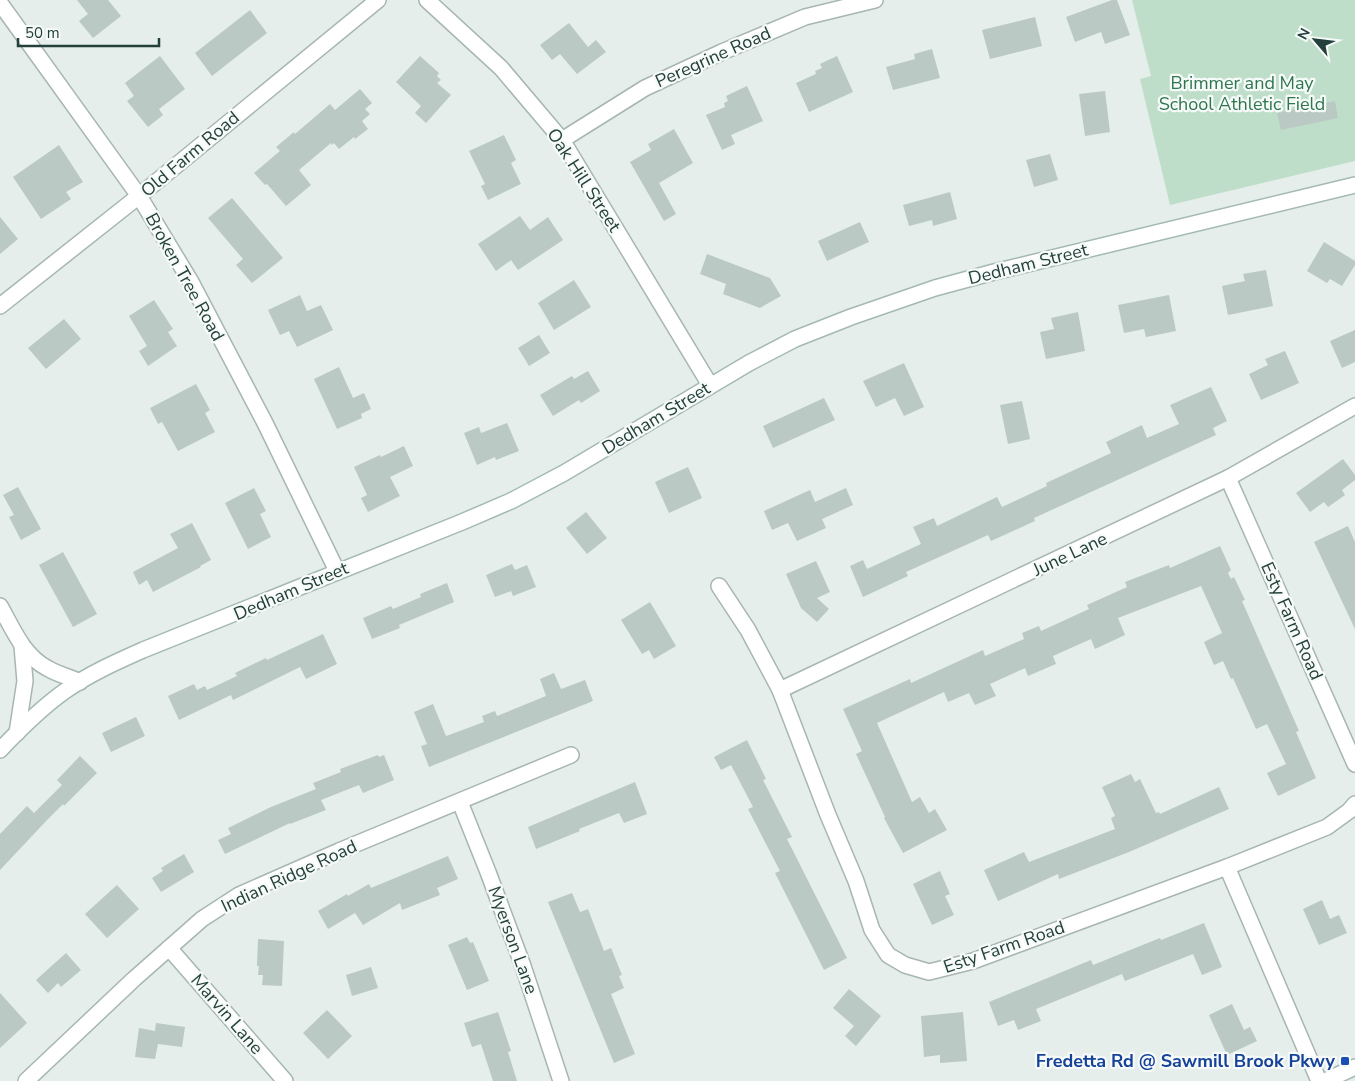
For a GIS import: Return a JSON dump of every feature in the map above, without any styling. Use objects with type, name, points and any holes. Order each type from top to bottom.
[{"type":"street","name":"Old Farm Road","points":[[0,306],[139,196],[378,0]]},
{"type":"street","name":"Oak Hill Street","points":[[427,0],[501,68],[562,140],[710,385]]},
{"type":"street","name":"Peregrine Road","points":[[562,140],[645,88],[722,52],[805,17],[875,0]]},
{"type":"street","name":"Broken Tree Road","points":[[0,4],[139,196],[191,282],[264,423],[337,571]]},
{"type":"street","name":"Dedham Street","points":[[0,750],[39,711],[80,682],[143,650],[462,522],[538,488],[710,385],[795,339],[851,316],[935,288],[1355,186]]},
{"type":"street","name":"June Lane","points":[[780,690],[1228,478],[1355,406]]},
{"type":"street","name":"Esty Farm Road","points":[[1228,478],[1355,764]]},
{"type":"street","name":"Esty Farm Road","points":[[719,586],[748,630],[780,690],[828,815],[856,881],[872,930],[888,955],[905,965],[929,972],[972,962],[1227,867],[1327,827],[1349,811],[1355,804]]},
{"type":"street","points":[[0,606],[22,646],[32,658],[47,668],[80,682]]},
{"type":"street","points":[[17,733],[24,681],[22,646]]},
{"type":"street","name":"Indian Ridge Road","points":[[26,1081],[134,979],[202,919],[240,895],[339,851],[571,755]]},
{"type":"street","name":"Myerson Lane","points":[[460,802],[523,966],[561,1081]]},
{"type":"street","points":[[1227,867],[1319,1081]]},
{"type":"street","name":"Marvin Lane","points":[[169,948],[285,1081]]},
{"type":"street","points":[[1325,1081],[1355,1067]]},
{"type":"green space","name":"Brimmer and May School Athletic Field","points":[[1132,0],[1355,0],[1355,161],[1170,205],[1140,79],[1151,76]]},
{"type":"building","points":[[77,0],[108,0],[121,16],[93,38],[79,21],[88,14]]},
{"type":"building","points":[[1112,0],[1117,0],[1130,35],[1105,44],[1101,32],[1075,42],[1066,17]]},
{"type":"building","points":[[250,10],[267,33],[212,76],[195,53]]},
{"type":"building","points":[[1035,17],[1042,46],[990,59],[982,30]]},
{"type":"building","points":[[569,23],[588,47],[596,40],[606,52],[577,74],[560,54],[552,60],[540,45]]},
{"type":"building","points":[[932,49],[940,78],[893,90],[886,67],[915,59],[914,54]]},
{"type":"building","points":[[160,56],[185,89],[159,109],[163,115],[148,127],[127,101],[134,96],[125,83]]},
{"type":"building","points":[[420,56],[439,73],[437,76],[441,80],[437,83],[451,95],[426,123],[415,113],[421,106],[396,82]]},
{"type":"building","points":[[837,56],[853,92],[809,112],[796,83],[816,74],[815,71],[822,68],[820,64]]},
{"type":"building","points":[[747,86],[763,121],[731,135],[735,144],[722,150],[706,115],[725,107],[724,103],[728,101],[726,96]]},
{"type":"building","points":[[360,89],[372,103],[365,109],[370,114],[362,121],[368,129],[339,149],[334,143],[332,145],[331,143],[299,170],[311,185],[286,206],[267,184],[265,185],[254,173],[280,151],[276,147],[294,132],[295,134],[330,104],[335,110]]},
{"type":"building","points":[[1105,91],[1110,132],[1085,136],[1079,94]]},
{"type":"building","points":[[1335,101],[1338,118],[1281,130],[1277,113]]},
{"type":"building","points":[[674,129],[693,163],[659,183],[676,214],[664,221],[630,162],[651,150],[648,144]]},
{"type":"building","points":[[504,135],[516,160],[511,163],[521,184],[488,200],[481,186],[485,184],[469,151]]},
{"type":"building","points":[[59,145],[83,182],[66,192],[71,199],[41,219],[13,177]]},
{"type":"building","points":[[1050,154],[1058,180],[1034,187],[1026,160]]},
{"type":"building","points":[[950,192],[957,219],[933,226],[932,220],[909,226],[903,205]]},
{"type":"building","points":[[232,198],[283,258],[252,283],[236,265],[243,259],[208,218]]},
{"type":"building","points":[[520,216],[530,230],[548,217],[563,240],[518,270],[511,260],[496,271],[478,244]]},
{"type":"building","points":[[0,217],[18,239],[0,254]]},
{"type":"building","points":[[860,222],[869,242],[827,261],[818,241]]},
{"type":"building","points":[[1324,242],[1355,261],[1355,265],[1342,286],[1330,279],[1327,283],[1307,271]]},
{"type":"building","points":[[707,254],[770,278],[781,296],[760,308],[723,294],[726,284],[700,274]]},
{"type":"building","points":[[1266,270],[1273,306],[1228,315],[1222,286],[1245,281],[1243,274]]},
{"type":"building","points":[[574,280],[591,307],[554,330],[538,303]]},
{"type":"building","points":[[300,295],[307,311],[321,305],[333,330],[297,347],[289,331],[280,335],[268,310]]},
{"type":"building","points":[[1169,295],[1176,331],[1146,337],[1144,329],[1124,333],[1118,305]]},
{"type":"building","points":[[154,300],[173,329],[168,332],[177,346],[148,366],[139,351],[147,346],[129,316]]},
{"type":"building","points":[[1078,312],[1085,351],[1046,359],[1040,332],[1054,329],[1051,318]]},
{"type":"building","points":[[64,319],[81,339],[46,369],[28,348]]},
{"type":"building","points":[[1355,330],[1355,362],[1342,368],[1330,341]]},
{"type":"building","points":[[539,335],[550,353],[529,366],[518,348]]},
{"type":"building","points":[[1285,351],[1299,383],[1261,400],[1249,374],[1268,365],[1265,359]]},
{"type":"building","points":[[904,363],[924,407],[904,416],[895,398],[876,407],[863,381]]},
{"type":"building","points":[[339,367],[353,398],[364,393],[371,409],[361,414],[362,418],[337,429],[314,379]]},
{"type":"building","points":[[588,371],[600,391],[581,403],[579,400],[553,416],[540,395],[572,376],[574,379]]},
{"type":"building","points":[[196,384],[210,410],[205,413],[215,432],[178,451],[162,422],[158,424],[150,408]]},
{"type":"building","points":[[1211,387],[1227,421],[1213,428],[1216,435],[1034,518],[1035,521],[991,541],[988,535],[906,572],[908,576],[863,597],[850,566],[863,560],[867,569],[921,544],[913,527],[934,518],[937,526],[997,497],[1002,507],[1047,486],[1046,483],[1111,453],[1106,442],[1142,425],[1147,438],[1179,424],[1170,405]]},
{"type":"building","points":[[824,398],[835,420],[773,448],[763,426]]},
{"type":"building","points":[[1022,401],[1030,439],[1008,444],[1000,405]]},
{"type":"building","points":[[507,423],[519,451],[496,460],[495,457],[477,465],[464,433],[479,427],[481,433]]},
{"type":"building","points":[[404,446],[413,466],[390,477],[400,496],[368,512],[361,498],[367,495],[354,467]]},
{"type":"building","points":[[1343,459],[1355,475],[1355,480],[1342,490],[1345,495],[1328,507],[1324,502],[1310,512],[1296,493]]},
{"type":"building","points":[[688,467],[702,498],[669,513],[655,482]]},
{"type":"building","points":[[18,487],[41,529],[21,540],[9,517],[14,515],[3,495]]},
{"type":"building","points":[[254,488],[266,511],[260,514],[271,537],[248,549],[225,503]]},
{"type":"building","points":[[846,488],[853,505],[822,519],[826,528],[797,541],[788,523],[772,530],[764,511],[810,490],[815,502]]},
{"type":"building","points":[[586,512],[607,538],[587,554],[566,528]]},
{"type":"building","points":[[192,523],[211,560],[153,592],[147,580],[139,585],[133,572],[178,548],[170,534]]},
{"type":"building","points":[[1348,526],[1355,542],[1355,629],[1314,542]]},
{"type":"building","points":[[1220,546],[1231,570],[1228,573],[1231,579],[1234,577],[1245,600],[1242,601],[1299,731],[1296,732],[1316,778],[1278,796],[1267,773],[1286,764],[1267,724],[1256,729],[1233,678],[1231,679],[1223,661],[1214,665],[1204,642],[1222,633],[1201,586],[1118,618],[1125,635],[1095,649],[1091,639],[1053,656],[1056,664],[1028,676],[1025,668],[990,684],[996,696],[975,705],[969,693],[948,702],[944,692],[877,723],[912,802],[920,797],[929,813],[935,809],[947,830],[903,853],[884,818],[856,754],[862,751],[843,709],[910,679],[911,683],[983,650],[985,656],[1024,639],[1022,633],[1039,626],[1041,631],[1089,609],[1087,605],[1127,587],[1125,582],[1169,565],[1170,568]]},
{"type":"building","points":[[63,552],[97,614],[73,627],[39,565]]},
{"type":"building","points":[[816,561],[830,592],[817,598],[829,609],[817,622],[801,608],[786,574]]},
{"type":"building","points":[[512,564],[515,570],[527,565],[536,587],[513,596],[511,591],[495,597],[486,575]]},
{"type":"building","points":[[447,583],[454,602],[399,625],[400,628],[372,639],[363,618],[391,606],[393,609],[421,597],[420,594]]},
{"type":"building","points":[[650,602],[676,646],[654,659],[649,650],[642,654],[621,620]]},
{"type":"building","points":[[323,634],[337,664],[306,679],[300,667],[233,700],[231,695],[179,720],[168,696],[194,684],[197,690],[205,686],[207,690],[237,676],[235,673],[266,658],[267,660]]},
{"type":"building","points":[[554,673],[561,689],[585,680],[593,701],[429,767],[421,746],[427,744],[414,712],[433,704],[446,736],[484,722],[482,716],[495,711],[497,716],[546,696],[540,679]]},
{"type":"building","points":[[136,717],[145,736],[111,752],[102,733]]},
{"type":"building","points":[[747,740],[766,779],[763,780],[792,837],[787,839],[847,958],[824,970],[775,873],[780,871],[748,809],[753,807],[731,765],[721,770],[714,757]]},
{"type":"building","points":[[378,755],[379,757],[384,755],[394,780],[363,793],[359,785],[321,800],[326,810],[290,823],[225,854],[218,840],[231,834],[228,828],[271,807],[316,789],[313,783],[341,772],[340,769]]},
{"type":"building","points":[[80,756],[97,773],[48,819],[0,870],[0,834],[27,806],[34,813],[62,785],[57,780]]},
{"type":"building","points":[[1131,774],[1135,782],[1140,779],[1156,813],[1159,812],[1160,814],[1219,787],[1229,809],[1129,852],[1059,879],[1058,874],[998,901],[984,870],[1024,852],[1029,862],[1115,829],[1111,818],[1115,816],[1102,787]]},
{"type":"building","points":[[635,782],[647,814],[624,823],[619,813],[536,849],[528,827]]},
{"type":"building","points":[[184,854],[194,872],[161,892],[152,878],[163,871],[161,868]]},
{"type":"building","points":[[448,856],[458,879],[437,888],[440,895],[402,910],[400,903],[363,925],[355,913],[328,929],[318,911],[369,884],[371,888]]},
{"type":"building","points":[[940,871],[950,894],[945,896],[954,915],[932,925],[913,884]]},
{"type":"building","points":[[117,885],[139,909],[107,938],[85,914]]},
{"type":"building","points":[[572,893],[580,912],[588,909],[604,951],[611,948],[622,975],[619,976],[624,988],[611,994],[635,1054],[614,1063],[548,902]]},
{"type":"building","points":[[1322,900],[1330,919],[1339,915],[1347,933],[1319,945],[1303,909]]},
{"type":"building","points":[[1204,923],[1222,967],[1202,975],[1193,954],[1125,981],[1122,974],[1036,1009],[1041,1021],[1018,1030],[1014,1020],[998,1026],[989,1002],[1091,960],[1093,965],[1160,938],[1161,940]]},
{"type":"building","points":[[467,937],[470,943],[473,942],[489,981],[467,990],[448,945]]},
{"type":"building","points":[[258,939],[284,941],[282,986],[262,985],[263,975],[258,975],[259,966],[257,966]]},
{"type":"building","points":[[66,953],[81,970],[61,987],[58,983],[48,993],[36,980]]},
{"type":"building","points":[[371,967],[378,988],[352,996],[346,975]]},
{"type":"building","points":[[849,989],[881,1016],[856,1046],[845,1036],[854,1026],[833,1008]]},
{"type":"building","points":[[0,993],[27,1023],[0,1048]]},
{"type":"building","points":[[1232,1004],[1244,1030],[1250,1027],[1257,1041],[1227,1055],[1209,1015]]},
{"type":"building","points":[[327,1010],[352,1036],[328,1059],[303,1033]]},
{"type":"building","points":[[498,1012],[511,1051],[508,1052],[517,1081],[493,1081],[481,1044],[472,1047],[464,1023]]},
{"type":"building","points":[[963,1012],[967,1061],[940,1063],[940,1055],[924,1057],[921,1016]]},
{"type":"building","points":[[156,1023],[185,1027],[182,1047],[158,1044],[155,1059],[135,1057],[139,1028],[155,1031]]},
{"type":"place","name":"Fredetta Rd @ Sawmill Brook Pkwy","points":[[1345,1061]]}]
